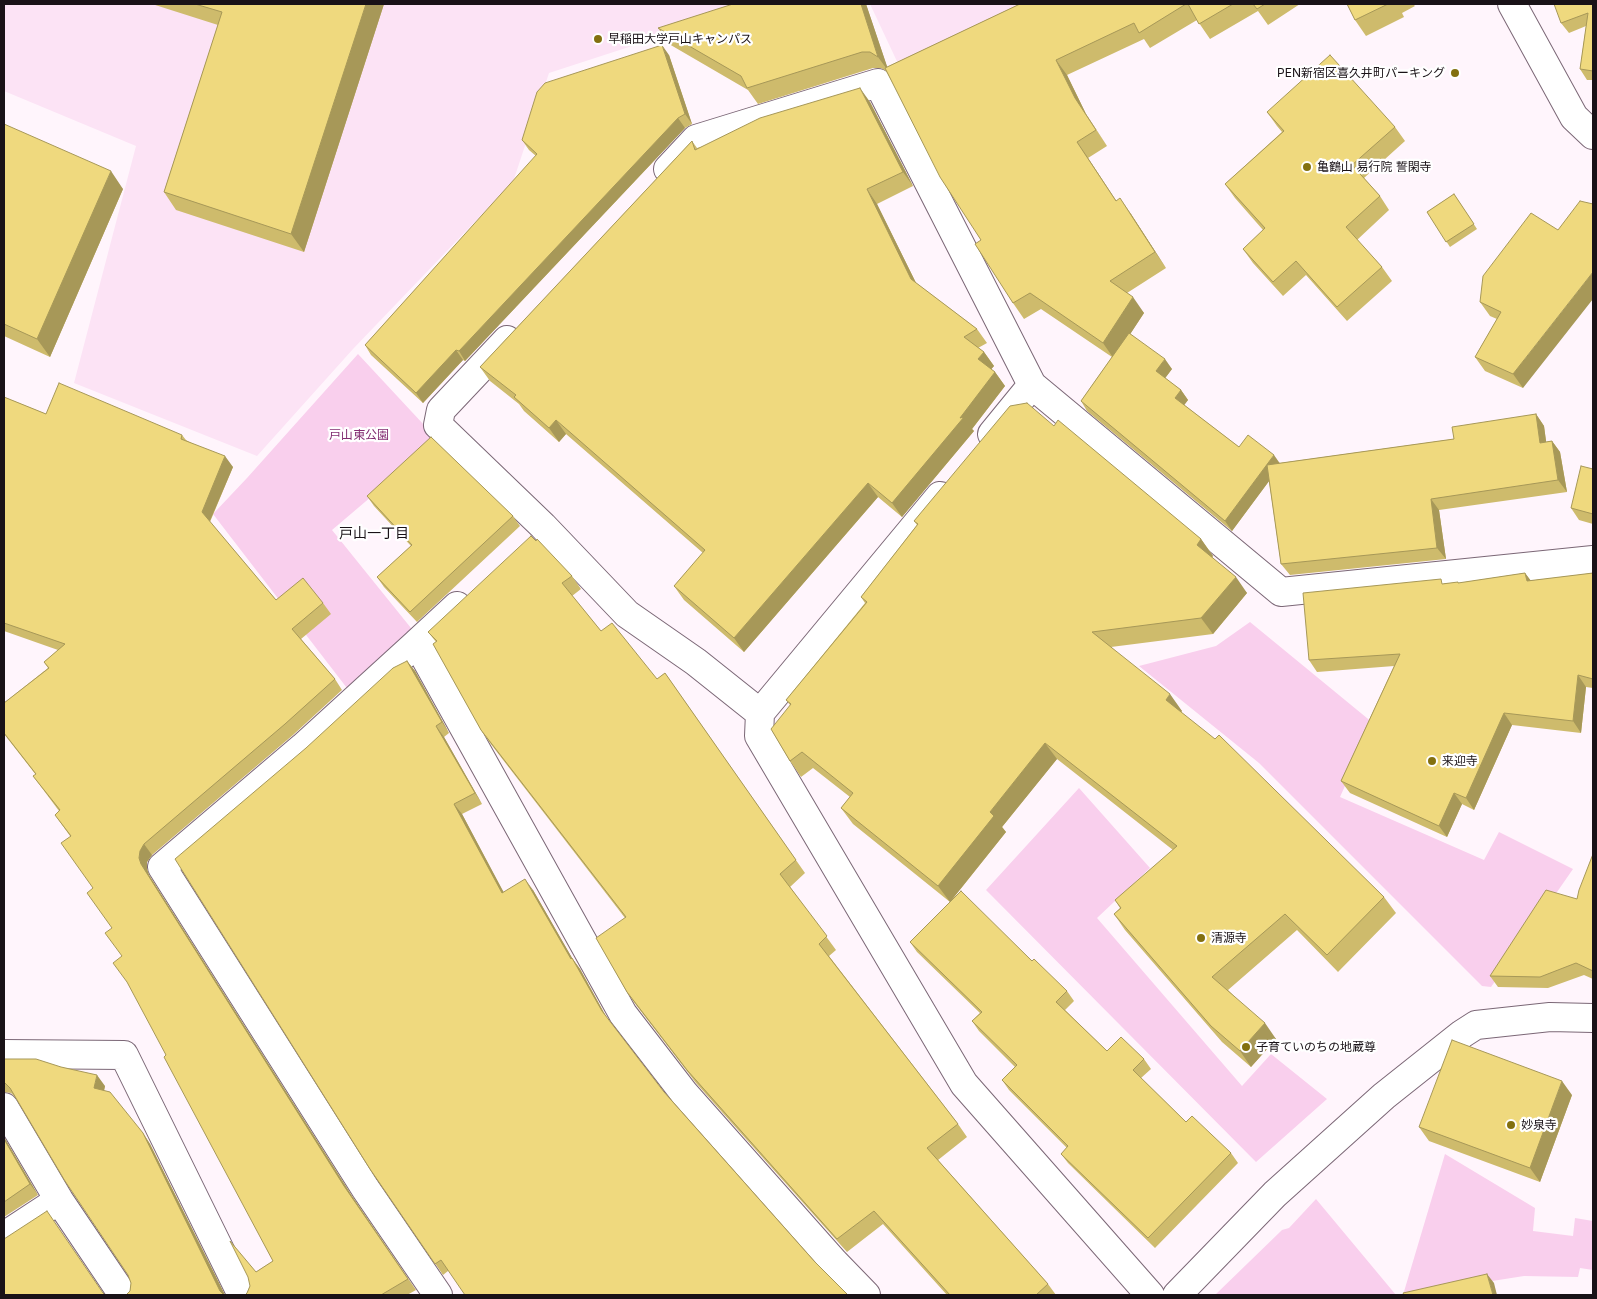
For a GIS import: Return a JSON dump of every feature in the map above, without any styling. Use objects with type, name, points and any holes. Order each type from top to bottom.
[{"type":"street","points":[[1512,4],[1574,117],[1593,135]]},
{"type":"street","points":[[649,189],[696,139],[878,83],[1032,386],[1281,592],[1593,560]]},
{"type":"street","points":[[522,325],[441,410],[438,425],[543,526],[626,614],[696,662],[760,713]]},
{"type":"street","points":[[975,454],[1032,386]]},
{"type":"street","points":[[956,477],[760,713],[759,736],[964,1084],[1150,1295]]},
{"type":"street","points":[[522,545],[543,526]]},
{"type":"street","points":[[438,1295],[365,1188],[162,867],[303,747],[473,591]]},
{"type":"street","points":[[417,643],[623,1014],[684,1093],[834,1262],[866,1295]]},
{"type":"street","points":[[1177,1295],[1276,1194],[1384,1096],[1462,1034],[1476,1026],[1550,1017],[1593,1018]]},
{"type":"street","points":[[4,1054],[124,1055],[242,1295]]},
{"type":"street","points":[[4,1107],[59,1200],[123,1295]]},
{"type":"street","points":[[4,1236],[59,1200]]},
{"type":"shaded area","points":[[4,4],[761,4],[549,73],[513,182],[353,349],[257,456],[74,383],[136,146],[4,91]]},
{"type":"shaded area","points":[[870,4],[1041,4],[902,72]]},
{"type":"green space","name":"戸山東公園","points":[[358,354],[438,440],[332,530],[415,633],[350,692],[213,514]]},
{"type":"green space","points":[[1250,622],[1373,723],[1340,797],[1484,860],[1499,832],[1573,869],[1491,987],[1482,986],[1259,763],[1139,666],[1216,646]]},
{"type":"green space","points":[[1079,788],[1150,868],[1097,918],[1242,1086],[1271,1054],[1327,1099],[1256,1162],[986,890]]},
{"type":"green space","points":[[1445,1154],[1535,1208],[1533,1231],[1573,1236],[1575,1218],[1593,1221],[1593,1270],[1580,1268],[1578,1277],[1524,1276],[1403,1295]]},
{"type":"green space","points":[[1316,1199],[1396,1295],[1215,1295],[1282,1230],[1289,1228]]},
{"type":"building","points":[[195,4],[366,4],[291,234],[164,192],[222,12]]},
{"type":"building","points":[[733,4],[861,4],[878,57],[870,52],[862,52],[747,88],[741,76],[658,28]]},
{"type":"building","points":[[1020,4],[1186,4],[1139,33],[1134,23],[1056,60],[1075,98],[1096,130],[1077,142],[1116,201],[1120,198],[1155,252],[1110,281],[1133,297],[1103,343],[1030,293],[1013,303],[975,244],[981,240],[940,177],[885,68]]},
{"type":"building","points":[[1188,4],[1233,4],[1199,24]]},
{"type":"building","points":[[1253,4],[1265,4],[1257,9]]},
{"type":"building","points":[[1347,4],[1388,4],[1355,20]]},
{"type":"building","points":[[1554,4],[1593,4],[1593,71],[1580,69],[1588,13],[1561,23]]},
{"type":"building","points":[[662,45],[685,114],[678,118],[459,351],[456,350],[416,393],[365,345],[537,154],[522,140],[537,92],[545,83]]},
{"type":"building","points":[[1330,55],[1395,127],[1352,165],[1380,196],[1346,227],[1382,267],[1337,307],[1296,261],[1273,282],[1243,249],[1265,228],[1225,184],[1284,131],[1267,112]]},
{"type":"building","points":[[860,88],[903,172],[867,189],[911,279],[977,329],[964,337],[984,352],[978,359],[995,372],[960,418],[964,417],[892,503],[868,483],[734,638],[674,586],[705,550],[556,420],[549,428],[514,397],[516,395],[480,367],[692,141],[695,150],[760,118]]},
{"type":"building","points":[[4,124],[111,171],[37,339],[4,324]]},
{"type":"building","points":[[1454,194],[1474,224],[1446,242],[1427,212]]},
{"type":"building","points":[[1580,201],[1593,204],[1593,272],[1513,374],[1475,357],[1501,312],[1480,302],[1483,276],[1531,213],[1558,230]]},
{"type":"building","points":[[1129,333],[1165,359],[1156,371],[1181,390],[1175,398],[1239,447],[1248,435],[1274,455],[1225,521],[1081,401]]},
{"type":"building","points":[[59,383],[182,435],[181,439],[225,456],[202,512],[276,600],[303,578],[323,603],[292,629],[335,679],[144,844],[139,858],[344,1186],[408,1279],[381,1295],[245,1295],[250,1286],[248,1277],[230,1241],[256,1272],[273,1261],[164,1057],[166,1055],[127,982],[113,963],[122,956],[105,933],[112,928],[87,893],[93,888],[61,843],[71,836],[55,815],[60,810],[33,776],[36,774],[4,733],[4,703],[49,668],[44,662],[65,644],[4,623],[4,397],[46,414]]},
{"type":"building","points":[[1027,403],[1054,426],[1058,420],[1201,539],[1197,545],[1236,577],[1201,618],[1092,632],[1170,694],[1166,700],[1215,739],[1219,735],[1384,897],[1327,955],[1285,914],[1212,977],[1265,1023],[1240,1051],[1211,1026],[1114,914],[1121,908],[1115,900],[1177,846],[1045,743],[990,812],[994,816],[938,886],[841,808],[853,793],[802,752],[790,761],[771,729],[791,704],[786,700],[867,602],[861,597],[918,524],[914,521],[1010,406]]},
{"type":"building","points":[[1536,414],[1540,443],[1552,441],[1558,480],[1431,499],[1437,548],[1281,564],[1267,465],[1454,439],[1452,427]]},
{"type":"building","points":[[431,437],[513,516],[410,612],[377,577],[412,545],[367,496]]},
{"type":"building","points":[[1581,466],[1593,469],[1593,514],[1571,508]]},
{"type":"building","points":[[531,536],[536,541],[537,539],[572,576],[562,583],[601,631],[612,623],[657,679],[665,673],[796,860],[780,874],[827,936],[819,944],[958,1124],[927,1148],[1048,1284],[1036,1295],[950,1295],[874,1211],[837,1239],[687,1070],[627,992],[596,938],[626,917],[481,730],[433,644],[437,641],[428,632]]},
{"type":"building","points":[[1525,573],[1527,581],[1593,573],[1593,679],[1578,675],[1573,721],[1504,713],[1466,798],[1454,793],[1439,826],[1341,781],[1400,654],[1309,660],[1303,593],[1441,579],[1442,584],[1458,583]]},
{"type":"building","points":[[407,661],[442,722],[436,726],[475,793],[454,804],[502,893],[525,879],[602,1011],[664,1092],[815,1262],[848,1295],[465,1295],[441,1260],[435,1264],[370,1169],[175,859],[306,748],[393,668]]},
{"type":"building","points":[[1593,854],[1593,971],[1576,963],[1540,977],[1490,976],[1546,890],[1577,899]]},
{"type":"building","points":[[961,891],[1032,961],[1034,959],[1067,991],[1056,1002],[1107,1051],[1121,1037],[1144,1059],[1133,1070],[1186,1122],[1192,1116],[1231,1153],[1148,1238],[1061,1154],[1068,1146],[1002,1080],[1017,1065],[972,1021],[982,1012],[910,942]]},
{"type":"building","points":[[1452,1040],[1562,1081],[1530,1168],[1419,1127]]},
{"type":"building","points":[[4,1059],[36,1059],[97,1075],[94,1088],[110,1092],[143,1133],[220,1291],[224,1295],[126,1295],[130,1291],[131,1283],[128,1275],[65,1181],[10,1088],[4,1082]]},
{"type":"building","points":[[4,1139],[30,1184],[4,1202]]},
{"type":"building","points":[[47,1211],[105,1295],[4,1295],[4,1239]]},
{"type":"building","points":[[1487,1274],[1493,1295],[1404,1295],[1403,1293]]},
{"type":"place","name":"早稲田大学戸山キャンパス","points":[[598,39]]},
{"type":"place","name":"PEN新宿区喜久井町パーキング","points":[[1455,73]]},
{"type":"place","name":"亀鶴山 易行院 誓閑寺","points":[[1307,167]]},
{"type":"place","name":"来迎寺","points":[[1432,761]]},
{"type":"place","name":"清源寺","points":[[1201,938]]},
{"type":"place","name":"子育ていのちの地蔵尊","points":[[1246,1047]]},
{"type":"place","name":"妙泉寺","points":[[1511,1125]]},
{"type":"district","name":"戸山一丁目","points":[[374,534]]}]
